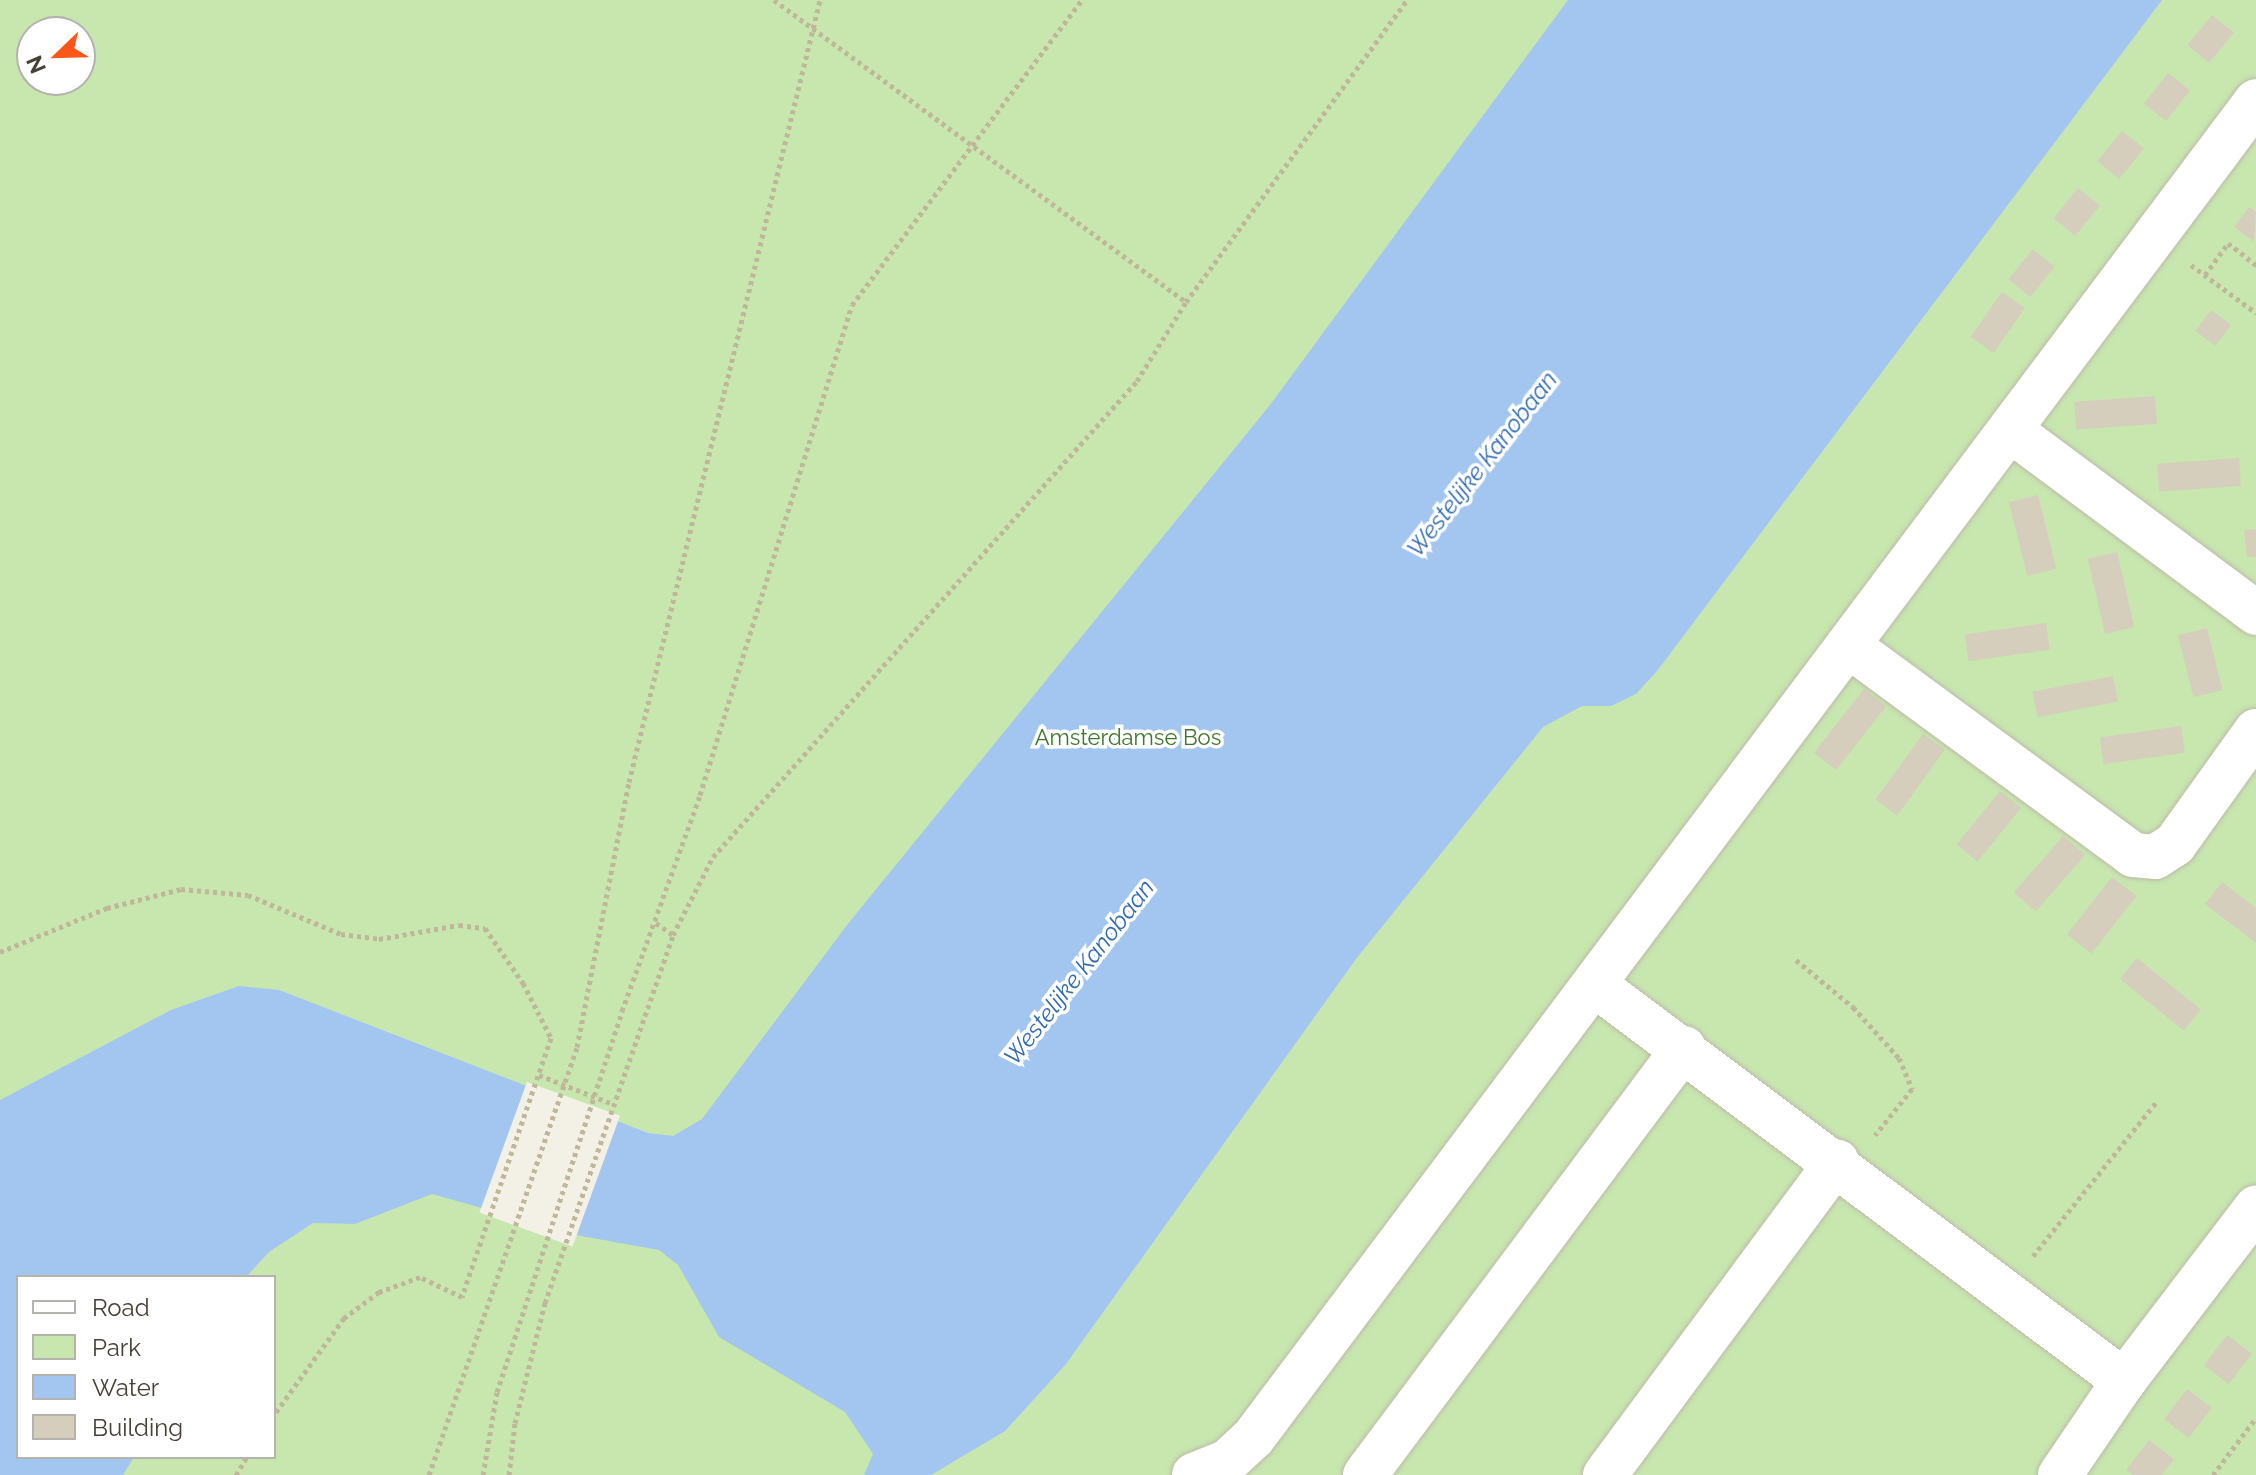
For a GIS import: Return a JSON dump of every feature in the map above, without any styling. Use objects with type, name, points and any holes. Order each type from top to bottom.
[{"type":"lane","points":[[1222,1470],[1253,1438],[2256,101]]},
{"type":"lane","points":[[2010,430],[2256,613]]},
{"type":"lane","points":[[1849,646],[2133,855],[2155,857],[2175,844],[2256,731]]},
{"type":"lane","points":[[1595,985],[1842,1166],[2124,1381]]},
{"type":"lane","points":[[1365,1475],[1684,1048]]},
{"type":"lane","points":[[1617,1471],[1842,1166]]},
{"type":"lane","points":[[2060,1475],[2124,1381],[2256,1208]]},
{"type":"path","points":[[774,0],[1186,302]]},
{"type":"path","points":[[429,1475],[577,1047],[629,782],[820,0]]},
{"type":"path","points":[[483,1475],[497,1392],[656,923],[852,305],[976,147],[1082,0]]},
{"type":"path","points":[[509,1475],[517,1414],[545,1303],[673,935],[713,857],[1137,381],[1186,302],[1407,0]]},
{"type":"path","points":[[2155,238],[2256,313]]},
{"type":"path","points":[[2205,275],[2228,243],[2256,265]]},
{"type":"path","points":[[0,952],[107,908],[181,889],[248,895],[341,934],[379,939],[459,925],[485,928],[523,983],[551,1038],[462,1297],[420,1277],[379,1292],[344,1318],[276,1412]]},
{"type":"path","points":[[656,923],[673,935]]},
{"type":"path","points":[[1796,960],[1853,1007],[1899,1058],[1912,1089],[1842,1166]]},
{"type":"path","points":[[539,1075],[613,1104]]},
{"type":"path","points":[[2005,1291],[2157,1101]]},
{"type":"path","points":[[2213,1475],[2256,1418]]},
{"type":"green space","name":"Amsterdamse Bos","points":[[0,0],[2256,0],[2256,1475],[0,1475]]},
{"type":"water","name":"Westelijke Kanobaan","points":[[1568,0],[2162,0],[1657,671],[1636,694],[1611,706],[1582,706],[1543,727],[1356,959],[1066,1364],[1005,1431],[931,1475],[864,1475],[873,1454],[845,1412],[719,1337],[678,1265],[659,1250],[581,1236],[432,1194],[355,1224],[313,1223],[269,1252],[248,1275],[16,1275],[16,1459],[133,1459],[123,1475],[0,1475],[0,1100],[171,1010],[239,986],[279,990],[648,1133],[673,1136],[702,1119],[847,925],[1270,405]]},
{"type":"pier","points":[[527,1082],[620,1116],[572,1246],[479,1213]]},
{"type":"building","points":[[2212,15],[2234,33],[2209,63],[2187,45]]},
{"type":"building","points":[[2168,73],[2190,90],[2166,121],[2144,104]]},
{"type":"building","points":[[2122,131],[2144,149],[2119,179],[2097,161]]},
{"type":"building","points":[[2078,188],[2100,206],[2075,236],[2053,218]]},
{"type":"building","points":[[2249,207],[2256,212],[2254,242],[2234,227]]},
{"type":"building","points":[[2033,249],[2055,267],[2030,297],[2008,279]]},
{"type":"building","points":[[2002,292],[2025,308],[1993,353],[1970,337]]},
{"type":"building","points":[[2211,310],[2231,325],[2215,346],[2195,331]]},
{"type":"building","points":[[2155,396],[2157,424],[2076,430],[2074,402]]},
{"type":"building","points":[[2239,458],[2241,486],[2159,492],[2157,464]]},
{"type":"building","points":[[2038,495],[2056,569],[2027,576],[2009,502]]},
{"type":"building","points":[[2256,529],[2256,557],[2247,557],[2244,530]]},
{"type":"building","points":[[2117,552],[2134,627],[2105,634],[2088,559]]},
{"type":"building","points":[[2046,623],[2050,650],[1969,661],[1965,634]]},
{"type":"building","points":[[2207,628],[2222,690],[2193,697],[2178,635]]},
{"type":"building","points":[[2113,676],[2118,702],[2037,717],[2033,692]]},
{"type":"building","points":[[1864,689],[1886,706],[1836,770],[1814,753]]},
{"type":"building","points":[[2181,726],[2185,753],[2104,764],[2100,737]]},
{"type":"building","points":[[1923,734],[1945,750],[1897,815],[1875,800]]},
{"type":"building","points":[[2000,791],[2021,808],[1978,862],[1957,845]]},
{"type":"building","points":[[2063,836],[2085,855],[2036,912],[2014,893]]},
{"type":"building","points":[[2112,877],[2136,896],[2091,954],[2067,935]]},
{"type":"building","points":[[2222,882],[2256,908],[2256,943],[2205,904]]},
{"type":"building","points":[[2137,958],[2201,1010],[2184,1031],[2120,979]]},
{"type":"building","points":[[2227,1335],[2252,1354],[2229,1384],[2204,1365]]},
{"type":"building","points":[[2187,1389],[2212,1408],[2189,1438],[2164,1419]]},
{"type":"building","points":[[2149,1440],[2174,1459],[2162,1475],[2133,1475],[2126,1470]]}]
